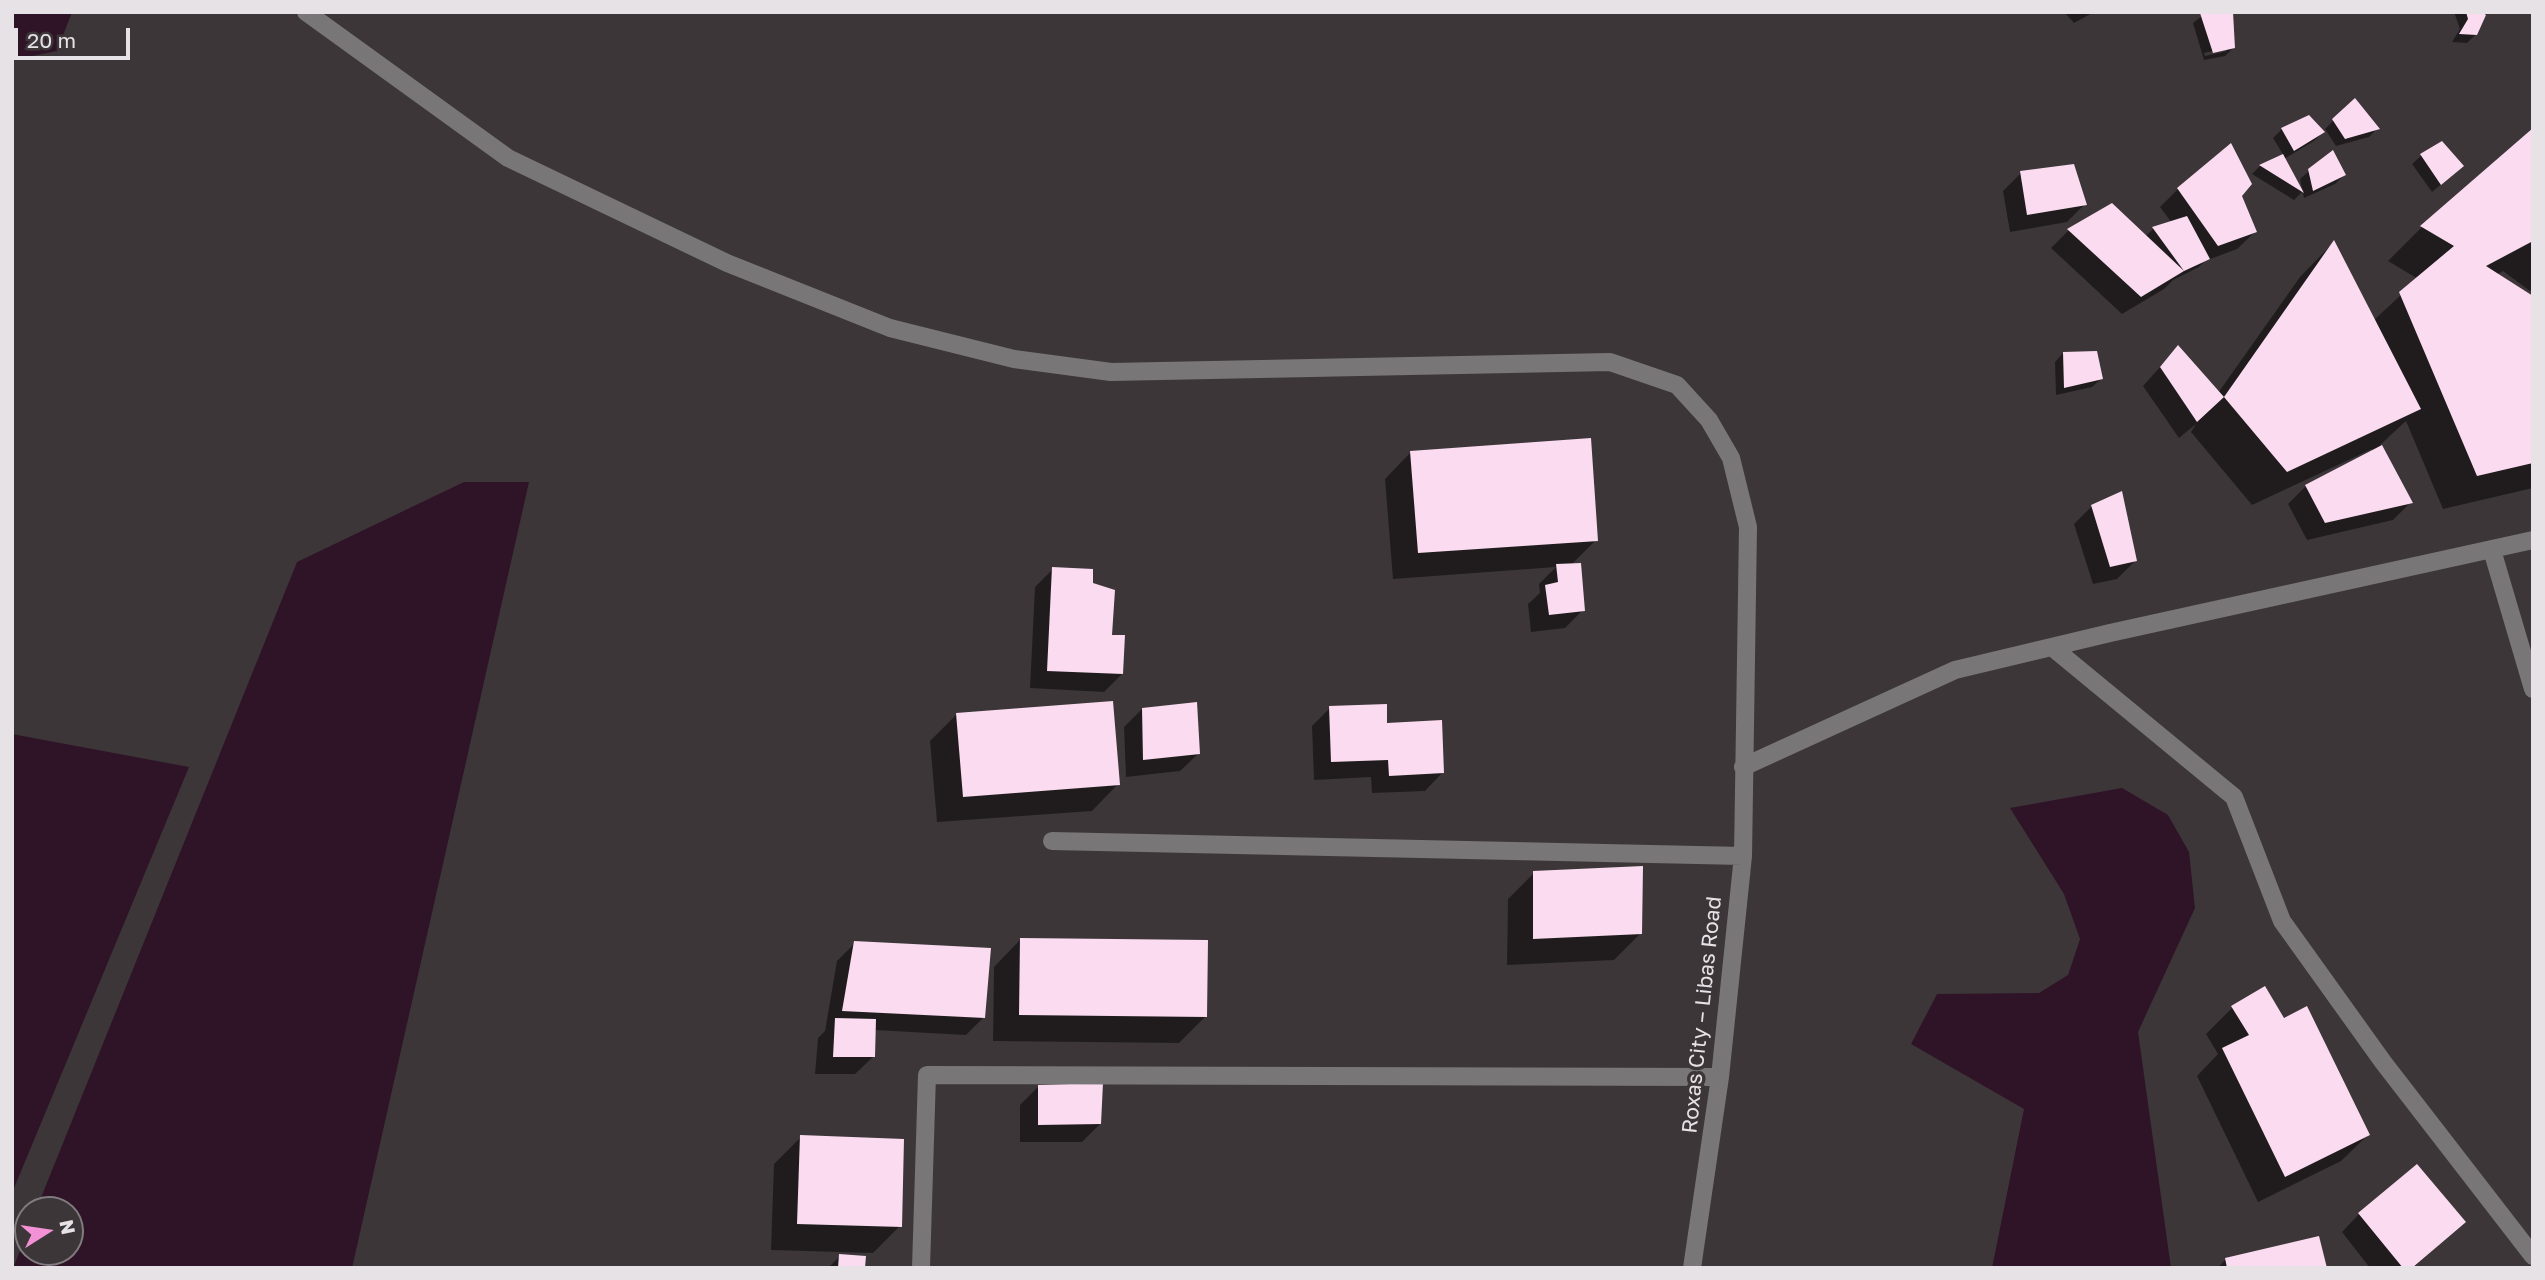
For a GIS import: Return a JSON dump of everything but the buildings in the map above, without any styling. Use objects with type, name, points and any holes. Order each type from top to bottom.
[{"type":"street","name":"Roxas City – Libas Road","points":[[306,12],[508,158],[727,263],[890,328],[1014,359],[1111,372],[1610,362],[1677,385],[1709,420],[1731,458],[1748,527],[1742,856],[1720,1077],[1692,1268]]},
{"type":"street","points":[[1743,767],[1955,670],[2533,540]]},
{"type":"street","points":[[2491,550],[2533,689]]},
{"type":"street","points":[[2052,647],[2234,797],[2282,921],[2383,1062],[2533,1256]]},
{"type":"street","points":[[1052,841],[1742,856]]},
{"type":"street","points":[[920,1268],[927,1075],[1720,1077]]},
{"type":"shaded area","points":[[12,12],[72,12],[57,51],[12,60]]},
{"type":"shaded area","points":[[464,482],[529,482],[352,1268],[13,1268],[14,1266],[84,1266],[84,1196],[42,1196],[297,562]]},
{"type":"shaded area","points":[[12,734],[189,767],[12,1193]]},
{"type":"shaded area","points":[[2122,788],[2168,815],[2189,852],[2195,908],[2138,1032],[2171,1268],[1992,1268],[2024,1109],[1911,1044],[1937,994],[2039,993],[2068,975],[2080,939],[2064,894],[2010,808]]}]
